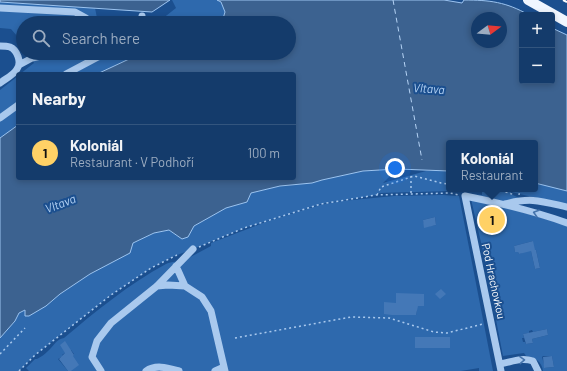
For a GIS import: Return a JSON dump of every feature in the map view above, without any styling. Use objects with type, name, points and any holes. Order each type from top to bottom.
[{"type":"main road","points":[[528,0],[567,22]]},
{"type":"street","points":[[0,8],[75,12],[82,16]]},
{"type":"street","points":[[0,46],[8,46],[16,53]]},
{"type":"street","points":[[0,83],[17,70],[19,65],[18,60]]},
{"type":"street","points":[[19,65],[28,60]]},
{"type":"street","points":[[69,72],[90,60]]},
{"type":"street","points":[[0,118],[16,106]]},
{"type":"street","points":[[465,196],[504,204],[567,223]]},
{"type":"street","name":"Pod Hrachovkou","points":[[465,196],[500,367]]},
{"type":"street","points":[[504,204],[517,201],[535,200],[567,207]]},
{"type":"street","points":[[102,371],[92,357],[97,341],[111,323],[156,286],[193,249]]},
{"type":"street","points":[[176,266],[185,286]]},
{"type":"street","points":[[156,286],[185,286],[202,297],[211,311],[224,369],[215,371]]},
{"type":"street","points":[[500,367],[521,359],[527,359],[533,361],[538,371]]},
{"type":"street","points":[[146,371],[150,368],[166,367],[179,371]]},
{"type":"path","points":[[411,176],[411,194]]},
{"type":"path","points":[[376,196],[380,187],[411,176],[446,184]]},
{"type":"path","points":[[519,196],[520,192]]},
{"type":"path","points":[[193,249],[244,228],[321,204],[376,196],[411,194],[450,194],[465,196]]},
{"type":"path","points":[[19,371],[35,355],[111,295],[151,268],[179,254]]},
{"type":"path","points":[[235,338],[351,317],[389,318],[434,332],[447,333],[491,322]]},
{"type":"path","points":[[0,354],[25,328]]},
{"type":"shaded area","points":[[172,0],[217,0],[221,2],[225,12],[224,16],[166,16],[176,8]]},
{"type":"shaded area","points":[[0,2],[95,8],[97,16],[16,16],[16,35],[11,29],[0,28]]},
{"type":"shaded area","points":[[33,60],[127,60],[101,72],[23,72],[34,63]]},
{"type":"shaded area","points":[[16,78],[16,126],[0,138],[0,90]]},
{"type":"shaded area","points":[[397,169],[383,183],[426,171],[446,171],[446,191],[378,193],[376,195],[321,204],[244,228],[172,257],[151,268],[111,295],[35,355],[19,371],[0,371],[0,338],[15,321],[19,313],[25,310],[46,306],[60,294],[90,274],[129,253],[133,243],[154,233],[169,230],[182,239],[194,226],[226,208],[247,202],[251,193],[280,186],[312,183],[363,171]]},
{"type":"shaded area","points":[[538,184],[567,191],[567,205],[511,192],[538,192]]},
{"type":"shaded area","points":[[482,192],[511,192],[511,194],[519,198],[500,202],[470,194],[482,195]]},
{"type":"shaded area","points":[[394,196],[459,196],[493,371],[479,371],[479,368],[461,371],[71,371],[74,354],[71,350],[58,359],[68,371],[29,371],[26,368],[35,359],[46,353],[57,341],[64,338],[113,298],[139,280],[170,262],[184,260],[211,246],[211,243],[268,221],[320,205],[342,201]],"holes":[[[435,217],[436,225],[425,227],[423,220]],[[396,294],[424,294],[424,306]],[[393,307],[417,310],[416,315],[393,315]],[[415,337],[450,337],[450,348],[415,348]]]},
{"type":"shaded area","points":[[471,199],[491,203],[567,225],[567,371],[543,371],[538,360],[526,356],[524,353],[503,356]],"holes":[[[533,241],[522,253],[519,254],[518,252],[515,252],[514,246]],[[536,250],[540,268],[535,269],[531,251]],[[547,329],[548,335],[532,339],[533,343],[526,344],[523,342],[522,338],[524,338],[523,334],[529,333],[529,331],[532,330],[533,332]],[[552,356],[554,367],[545,368],[542,357]]]},
{"type":"water","points":[[0,0],[170,0],[152,12],[0,2]]},
{"type":"water","name":"Vltava","points":[[217,0],[444,0],[462,3],[464,0],[473,0],[490,1],[513,7],[523,12],[519,12],[519,84],[555,84],[555,29],[567,35],[567,191],[538,184],[538,140],[446,140],[446,171],[397,169],[363,171],[312,183],[280,186],[251,193],[247,202],[226,208],[194,226],[188,237],[182,239],[169,230],[154,233],[133,243],[130,253],[90,274],[60,294],[46,306],[29,316],[25,316],[25,310],[19,313],[15,321],[0,338],[0,138],[16,126],[16,180],[296,180],[296,72],[101,72],[127,60],[296,60],[296,16],[224,16],[225,12],[221,2]]},
{"type":"building","points":[[435,217],[436,225],[424,228],[423,220]]},
{"type":"building","points":[[533,241],[540,268],[535,269],[531,251],[519,254],[518,252],[515,252],[514,246]]},
{"type":"building","points":[[441,289],[446,294],[440,299],[435,294]]},
{"type":"building","points":[[396,293],[424,294],[424,306],[418,306],[416,315],[384,314],[384,302],[396,303]]},
{"type":"building","points":[[547,329],[548,335],[532,339],[533,343],[526,344],[523,334]]},
{"type":"building","points":[[415,337],[450,337],[450,348],[415,348]]},
{"type":"building","points":[[65,341],[79,365],[71,371],[68,371],[59,359],[65,353],[60,345]]},
{"type":"building","points":[[552,356],[554,367],[544,368],[543,357]]},
{"type":"ferry route","points":[[393,0],[422,160]]},
{"type":"railway","points":[[563,0],[567,2]]},
{"type":"place","name":"Koloniál","points":[[492,220]]}]
